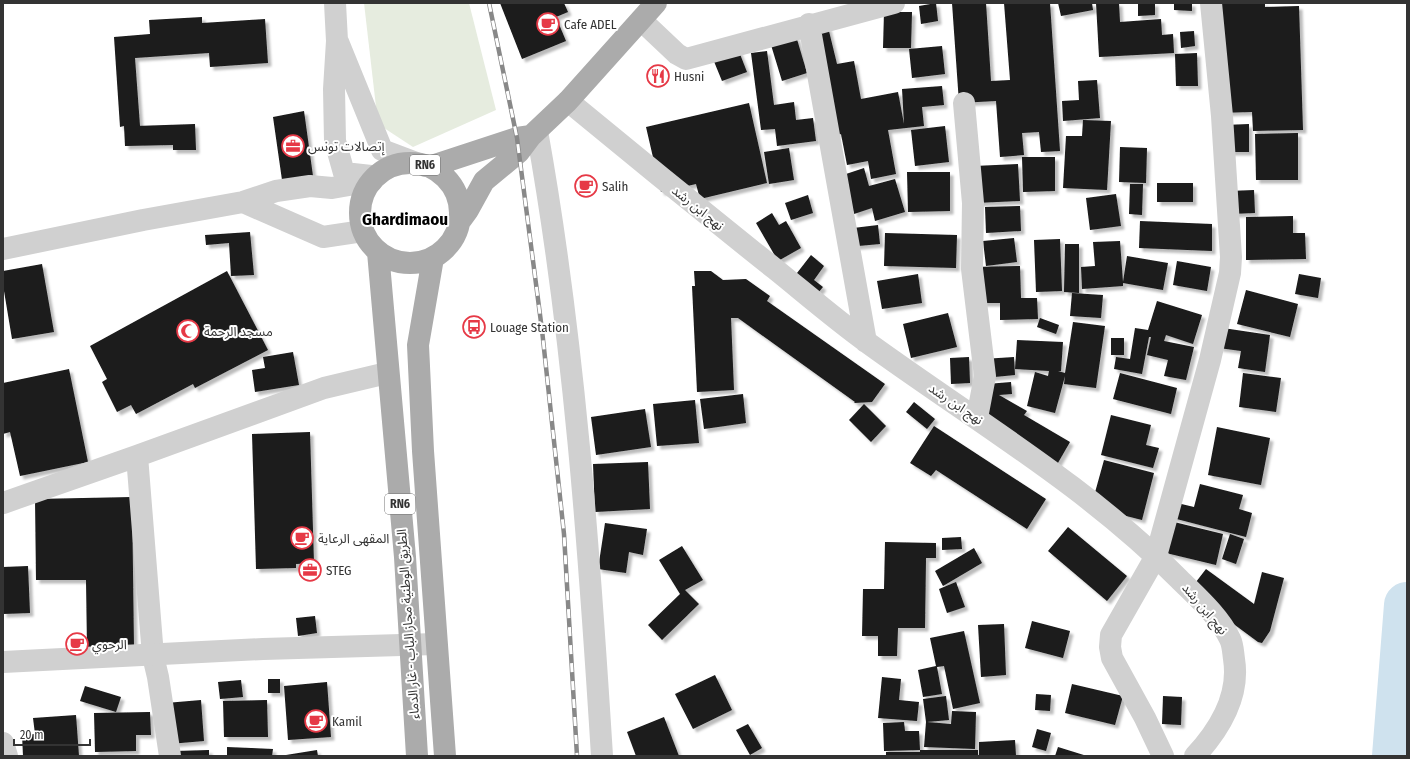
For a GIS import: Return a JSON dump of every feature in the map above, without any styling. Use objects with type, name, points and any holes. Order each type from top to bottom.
[{"type":"main road","name":"RN6","points":[[534,133],[432,166],[404,163],[389,168],[374,179],[364,192],[360,204],[360,218],[363,231],[371,246],[395,262],[414,264],[433,258],[445,249],[455,236],[464,216],[484,182],[519,152],[534,133],[568,101],[656,3]]},
{"type":"main road","name":"RN6","points":[[422,165],[441,174],[453,187],[464,216]]},
{"type":"main road","name":"الطريق الوطنية مجاز الباب - غار الدماء","points":[[378,252],[387,373],[405,557],[417,756]]},
{"type":"main road","name":"الطريق الوطنية مجاز الباب - غار الدماء","points":[[433,258],[418,345],[436,644],[445,756]]},
{"type":"street","points":[[335,3],[337,41],[334,89],[335,141],[344,174],[374,179]]},
{"type":"street","points":[[642,20],[677,54],[686,59],[809,24],[894,3]]},
{"type":"street","points":[[1163,756],[1145,718],[1112,658],[1110,647],[1111,635],[1156,556],[1210,360],[1230,273],[1230,250],[1222,124],[1211,3]]},
{"type":"street","points":[[809,24],[866,342]]},
{"type":"street","points":[[337,41],[382,150],[422,165]]},
{"type":"street","name":"نهج ابن رشد","points":[[568,101],[682,195],[866,342],[977,418],[1088,499],[1156,556],[1218,620],[1231,641],[1236,670],[1228,709],[1210,738],[1195,756]]},
{"type":"street","points":[[964,103],[973,203],[972,269],[986,376],[977,418]]},
{"type":"street","points":[[534,133],[553,219],[567,332],[582,481],[602,756]]},
{"type":"street","points":[[3,249],[143,220],[243,202],[260,195],[294,188],[310,186],[332,188],[374,179]]},
{"type":"street","points":[[243,202],[323,237],[363,231]]},
{"type":"street","points":[[3,503],[324,388],[387,373]]},
{"type":"street","points":[[137,456],[153,656],[158,677],[170,756]]},
{"type":"street","points":[[3,662],[153,656],[263,649],[411,646],[436,644]]},
{"type":"street","points":[[3,743],[7,756]]},
{"type":"shaded area","points":[[364,3],[469,3],[496,110],[413,147],[378,124]]},
{"type":"building","points":[[500,3],[564,3],[568,12],[556,17],[566,41],[522,59]]},
{"type":"building","points":[[936,3],[938,21],[921,24],[919,6]]},
{"type":"building","points":[[952,3],[986,3],[991,81],[1010,80],[1004,3],[1050,3],[1060,151],[1041,152],[1039,132],[1022,133],[1024,155],[1000,157],[996,101],[959,103]]},
{"type":"building","points":[[1058,3],[1092,3],[1093,10],[1061,16]]},
{"type":"building","points":[[1096,3],[1119,3],[1120,22],[1161,19],[1162,35],[1173,34],[1174,53],[1099,57]]},
{"type":"building","points":[[1138,3],[1155,3],[1155,15],[1138,16]]},
{"type":"building","points":[[1174,3],[1192,3],[1192,11],[1174,10]]},
{"type":"building","points":[[1221,3],[1265,3],[1265,7],[1299,6],[1303,130],[1253,131],[1252,112],[1216,113]]},
{"type":"building","points":[[884,12],[912,12],[911,48],[883,48]]},
{"type":"building","points":[[202,17],[202,23],[265,19],[268,63],[210,67],[209,53],[135,58],[140,126],[195,124],[196,150],[173,150],[173,145],[125,146],[124,126],[120,127],[114,37],[150,34],[149,20]]},
{"type":"building","points":[[828,27],[837,64],[854,61],[861,99],[898,92],[904,124],[902,89],[942,86],[944,105],[922,107],[924,126],[888,130],[896,174],[871,179],[868,161],[847,165],[841,134],[838,135],[805,33]]},
{"type":"building","points":[[1194,31],[1195,46],[1181,48],[1180,32]]},
{"type":"building","points":[[796,36],[807,73],[782,81],[771,45]]},
{"type":"building","points":[[942,46],[945,74],[912,78],[909,49]]},
{"type":"building","points":[[738,49],[747,72],[722,81],[713,59]]},
{"type":"building","points":[[767,51],[774,105],[794,102],[796,120],[813,118],[816,141],[777,146],[775,129],[761,130],[751,53]]},
{"type":"building","points":[[1197,53],[1198,86],[1176,86],[1175,54]]},
{"type":"building","points":[[1097,80],[1100,118],[1063,121],[1062,101],[1079,100],[1078,81]]},
{"type":"building","points":[[749,103],[767,183],[700,199],[696,184],[661,192],[646,127]]},
{"type":"building","name":"إتصالات تونس","points":[[304,111],[313,176],[282,180],[273,117]]},
{"type":"building","points":[[1083,120],[1111,121],[1107,190],[1063,188],[1066,136],[1082,136]]},
{"type":"building","points":[[1249,124],[1249,152],[1224,152],[1224,125]]},
{"type":"building","points":[[945,126],[949,162],[915,166],[911,130]]},
{"type":"building","points":[[1298,133],[1298,180],[1256,180],[1255,134]]},
{"type":"building","points":[[1120,147],[1147,148],[1146,183],[1119,182]]},
{"type":"building","points":[[789,148],[794,180],[769,184],[764,152]]},
{"type":"building","points":[[1022,157],[1055,157],[1055,191],[1023,192]]},
{"type":"building","points":[[1018,164],[1020,201],[975,203],[974,166]]},
{"type":"building","points":[[864,168],[869,186],[895,179],[905,212],[875,221],[872,208],[854,214],[843,175]]},
{"type":"building","points":[[907,172],[950,172],[950,211],[908,212]]},
{"type":"building","points":[[1157,183],[1193,183],[1193,202],[1157,202]]},
{"type":"building","points":[[1130,184],[1143,184],[1142,215],[1129,214]]},
{"type":"building","points":[[1254,190],[1255,213],[1230,214],[1229,191]]},
{"type":"building","points":[[1116,194],[1121,226],[1090,230],[1086,198]]},
{"type":"building","points":[[808,195],[813,213],[791,220],[785,203]]},
{"type":"building","points":[[1020,206],[1021,231],[986,233],[985,207]]},
{"type":"building","points":[[772,213],[779,225],[786,221],[801,248],[778,261],[756,223]]},
{"type":"building","points":[[1293,216],[1293,233],[1305,233],[1306,259],[1246,260],[1246,217]]},
{"type":"building","points":[[1140,221],[1212,224],[1212,251],[1139,248]]},
{"type":"building","points":[[878,225],[880,244],[847,247],[845,229]]},
{"type":"building","points":[[250,232],[254,275],[231,276],[229,243],[206,245],[205,235]]},
{"type":"building","points":[[885,233],[957,235],[956,268],[884,266]]},
{"type":"building","points":[[1014,238],[1017,262],[986,266],[983,241]]},
{"type":"building","points":[[1060,239],[1062,291],[1036,292],[1034,240]]},
{"type":"building","points":[[1120,241],[1123,282],[1127,256],[1168,263],[1163,290],[1123,283],[1123,286],[1082,289],[1081,267],[1095,266],[1093,242]]},
{"type":"building","points":[[1065,244],[1079,244],[1079,293],[1064,292]]},
{"type":"building","points":[[811,255],[824,266],[814,280],[823,287],[812,300],[790,282]]},
{"type":"building","points":[[1177,261],[1211,267],[1207,291],[1173,285]]},
{"type":"building","points":[[42,264],[54,332],[12,339],[3,285],[3,271]]},
{"type":"building","points":[[1020,266],[1021,298],[1037,298],[1038,319],[1000,320],[1000,303],[971,303],[970,267]]},
{"type":"building","name":"مسجد الرحمة","points":[[227,271],[268,350],[195,388],[193,384],[136,414],[131,405],[117,412],[102,382],[107,379],[90,346]]},
{"type":"building","points":[[694,271],[711,271],[723,280],[746,279],[770,296],[767,301],[885,384],[872,402],[854,403],[855,402],[738,318],[731,318],[734,390],[697,392],[692,286],[695,286]]},
{"type":"building","points":[[918,274],[922,303],[882,309],[877,281]]},
{"type":"building","points":[[1299,274],[1321,278],[1318,298],[1295,294]]},
{"type":"building","points":[[1246,290],[1298,304],[1290,337],[1237,324]]},
{"type":"building","points":[[1072,293],[1103,295],[1101,318],[1070,316]]},
{"type":"building","points":[[1157,301],[1202,315],[1193,344],[1166,335],[1164,341],[1194,347],[1186,380],[1164,376],[1168,360],[1147,355],[1151,337],[1149,337],[1142,374],[1114,369],[1116,357],[1130,359],[1135,328],[1148,330]]},
{"type":"building","points":[[948,313],[957,347],[911,358],[903,324]]},
{"type":"building","points":[[1040,318],[1059,325],[1056,334],[1037,327]]},
{"type":"building","points":[[1073,322],[1105,326],[1096,388],[1064,384],[1065,376],[1055,413],[1027,406],[1035,372],[1048,376],[1049,371],[1015,369],[1017,340],[1063,342],[1061,371],[1058,371],[1065,373]]},
{"type":"building","points":[[1223,328],[1270,335],[1265,372],[1238,368],[1241,351],[1219,348]]},
{"type":"building","points":[[1111,338],[1124,338],[1124,355],[1111,355]]},
{"type":"building","points":[[293,352],[299,385],[255,392],[252,370],[265,368],[263,357]]},
{"type":"building","points":[[969,357],[970,383],[951,384],[950,358]]},
{"type":"building","points":[[1014,357],[1015,375],[984,378],[983,359]]},
{"type":"building","points":[[69,369],[88,462],[20,476],[10,432],[3,434],[3,383]]},
{"type":"building","points":[[1120,373],[1177,388],[1171,414],[1113,399]]},
{"type":"building","points":[[1243,373],[1281,378],[1276,412],[1239,407]]},
{"type":"building","points":[[1011,382],[1012,394],[999,395],[1027,411],[1024,415],[1070,442],[1055,468],[975,420],[987,384]]},
{"type":"building","points":[[743,394],[746,423],[704,429],[700,399]]},
{"type":"building","points":[[695,400],[699,443],[657,446],[653,404]]},
{"type":"building","points":[[914,402],[935,419],[927,429],[906,412]]},
{"type":"building","points":[[864,404],[886,426],[871,442],[849,420]]},
{"type":"building","points":[[645,409],[651,447],[596,455],[591,417]]},
{"type":"building","points":[[1111,415],[1151,425],[1146,445],[1159,448],[1153,468],[1101,455]]},
{"type":"building","points":[[934,426],[1046,499],[1027,529],[936,470],[931,476],[910,463]]},
{"type":"building","points":[[1217,427],[1270,438],[1261,485],[1208,475]]},
{"type":"building","points":[[310,432],[314,563],[296,564],[296,568],[256,569],[252,434]]},
{"type":"building","points":[[1104,460],[1154,473],[1142,520],[1091,507]]},
{"type":"building","points":[[648,462],[650,509],[595,512],[593,464]]},
{"type":"building","points":[[1200,484],[1243,495],[1239,509],[1252,513],[1246,537],[1169,517],[1173,502],[1194,507]]},
{"type":"building","points":[[132,497],[134,648],[87,649],[86,580],[36,580],[35,499]]},
{"type":"building","points":[[1170,521],[1223,534],[1216,565],[1162,552]]},
{"type":"building","points":[[605,523],[647,529],[643,555],[629,552],[626,573],[598,569]]},
{"type":"building","points":[[1068,527],[1127,576],[1107,601],[1048,551]]},
{"type":"building","points":[[1230,534],[1244,539],[1236,564],[1222,559]]},
{"type":"building","points":[[961,537],[962,549],[942,550],[942,538]]},
{"type":"building","points":[[885,542],[936,543],[936,558],[926,558],[925,628],[898,628],[897,656],[878,656],[878,636],[862,636],[863,589],[884,589]]},
{"type":"building","points":[[682,546],[703,580],[685,590],[699,604],[662,640],[648,625],[680,594],[659,560]]},
{"type":"building","points":[[974,548],[982,563],[943,586],[935,571]]},
{"type":"building","points":[[28,566],[30,613],[3,614],[3,567]]},
{"type":"building","points":[[1206,569],[1254,604],[1262,572],[1284,578],[1270,631],[1262,643],[1258,642],[1189,591]]},
{"type":"building","points":[[956,582],[965,607],[947,613],[939,589]]},
{"type":"building","points":[[315,616],[317,633],[298,636],[296,618]]},
{"type":"building","points":[[1032,621],[1070,631],[1063,658],[1025,648]]},
{"type":"building","points":[[1004,624],[1006,675],[981,677],[978,625]]},
{"type":"building","points":[[964,631],[980,703],[953,709],[944,666],[937,667],[942,694],[923,697],[918,670],[936,666],[930,638]]},
{"type":"building","points":[[715,675],[732,710],[693,729],[675,694]]},
{"type":"building","points":[[882,677],[901,679],[899,700],[919,702],[917,721],[878,718]]},
{"type":"building","points":[[268,679],[280,679],[280,693],[268,693]]},
{"type":"building","points":[[241,680],[243,697],[220,699],[218,682]]},
{"type":"building","points":[[327,682],[331,737],[288,740],[284,686]]},
{"type":"building","points":[[1072,684],[1123,696],[1115,725],[1065,713]]},
{"type":"building","points":[[85,686],[121,697],[116,712],[80,701]]},
{"type":"building","points":[[1036,694],[1051,695],[1050,711],[1035,710]]},
{"type":"building","points":[[946,696],[949,720],[927,722],[951,724],[952,711],[976,712],[975,749],[924,747],[926,722],[923,699]]},
{"type":"building","points":[[1163,696],[1182,697],[1181,725],[1162,724]]},
{"type":"building","points":[[201,700],[204,741],[169,744],[166,703]]},
{"type":"building","points":[[267,700],[268,737],[224,737],[223,701]]},
{"type":"building","points":[[150,712],[151,735],[136,735],[136,751],[95,752],[94,713]]},
{"type":"building","points":[[76,715],[79,756],[23,756],[22,735],[35,734],[33,718]]},
{"type":"building","points":[[664,717],[679,756],[636,756],[627,732]]},
{"type":"building","points":[[904,722],[905,731],[919,731],[920,750],[884,751],[883,723]]},
{"type":"building","points":[[748,724],[762,748],[750,755],[736,730]]},
{"type":"building","points":[[1037,729],[1051,733],[1046,751],[1032,747]]},
{"type":"building","points":[[1015,740],[1016,756],[979,756],[979,742]]},
{"type":"building","points":[[227,747],[273,749],[272,756],[227,756]]},
{"type":"building","points":[[1058,747],[1087,756],[1055,756]]},
{"type":"building","points":[[209,750],[209,756],[175,756],[175,751]]},
{"type":"building","points":[[317,750],[318,756],[286,755]]},
{"type":"building","points":[[920,750],[978,750],[978,756],[886,756],[886,752],[920,752]]},
{"type":"waterway","points":[[1395,756],[1407,605]]},
{"type":"railway","points":[[489,3],[517,138],[542,330],[564,534],[577,756]]},
{"type":"place","name":"Cafe ADEL","points":[[548,24]]},
{"type":"place","name":"Husni","points":[[658,76]]},
{"type":"place","name":"إتصالات تونس","points":[[293,146]]},
{"type":"place","name":"Salih","points":[[586,186]]},
{"type":"place","name":"Louage Station","points":[[474,327]]},
{"type":"place","name":"مسجد الرحمة","points":[[188,331]]},
{"type":"place","name":"المقهى الرعاية","points":[[302,538]]},
{"type":"place","name":"STEG","points":[[310,570]]},
{"type":"place","name":"الرحوي","points":[[77,644]]},
{"type":"place","name":"Kamil","points":[[316,721]]},
{"type":"district","name":"Ghardimaou","points":[[405,219]]}]
